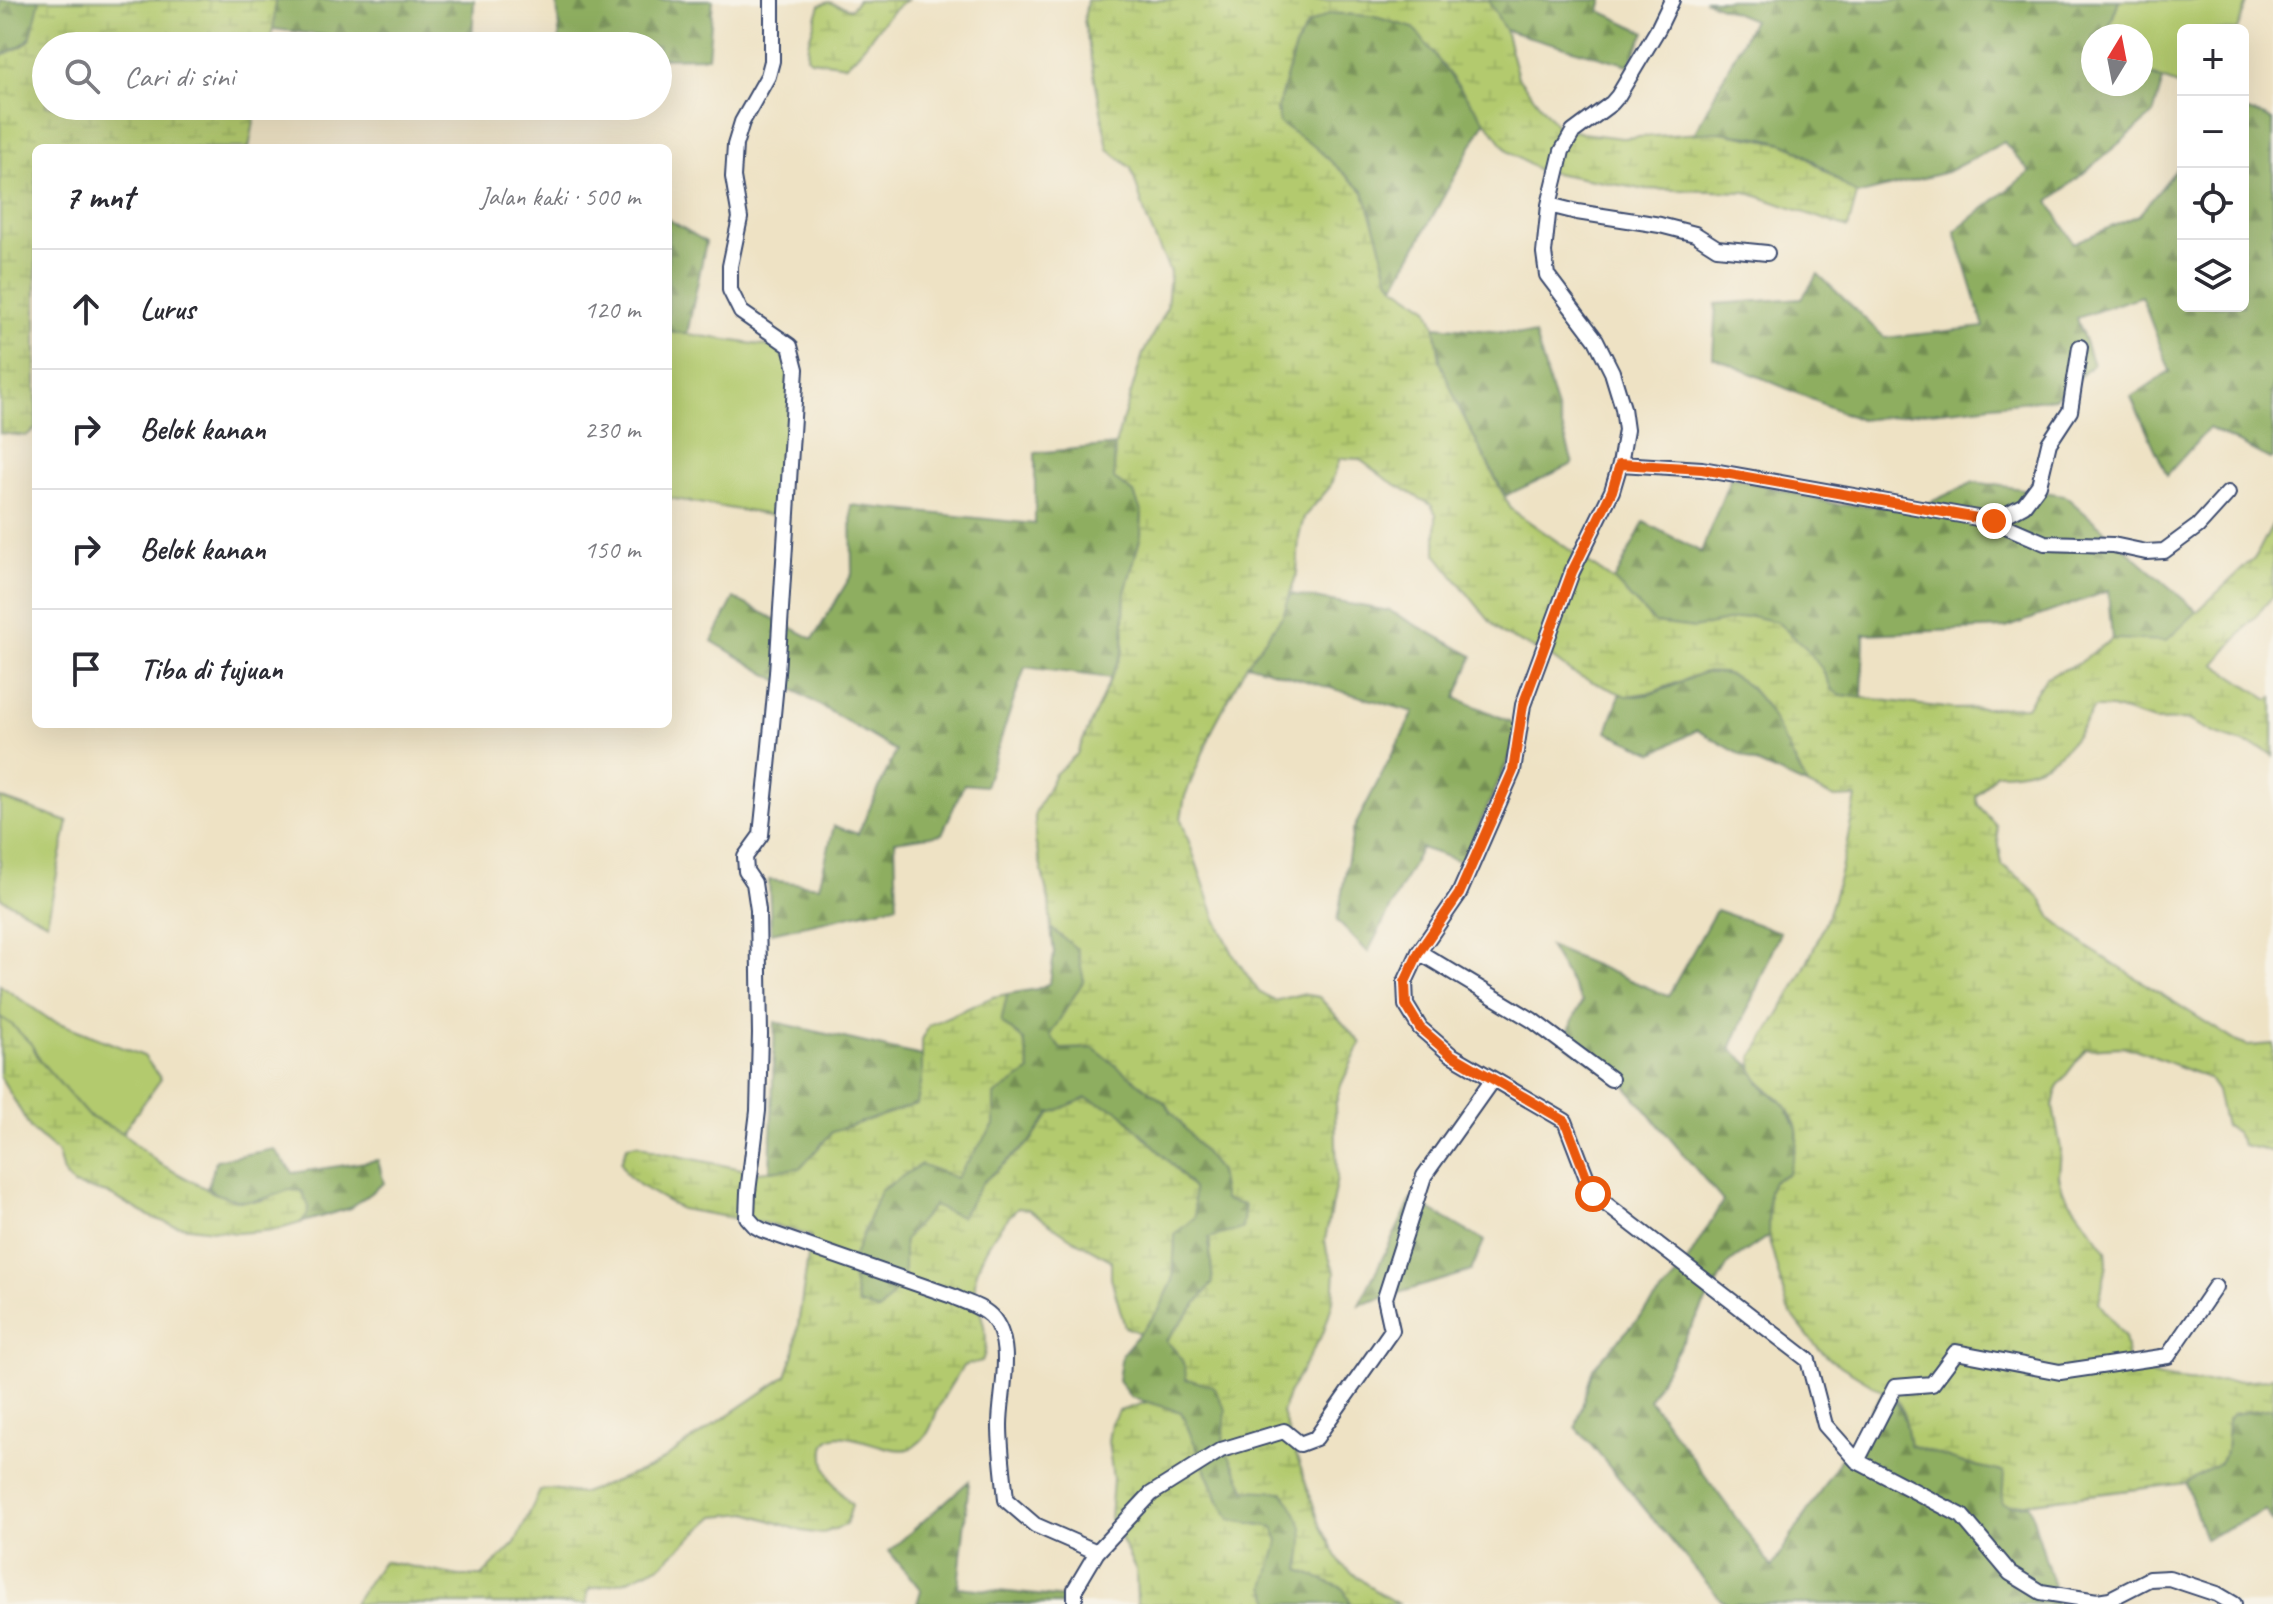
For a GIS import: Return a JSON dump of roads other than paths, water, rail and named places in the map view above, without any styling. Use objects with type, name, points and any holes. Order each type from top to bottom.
[{"type":"street","points":[[772,0],[772,61],[768,76],[742,122],[735,145],[733,177],[740,218],[730,266],[730,290],[741,312],[790,346],[796,369],[777,673],[761,835],[745,857],[746,871],[754,883],[758,910],[760,1034],[758,1111],[747,1217],[762,1230],[952,1296],[991,1316],[999,1327],[1006,1358],[1000,1426],[1006,1500],[1035,1525],[1097,1552]]},
{"type":"street","points":[[1672,0],[1618,96],[1573,132],[1562,151],[1549,205],[1544,253],[1547,275],[1596,340],[1612,372],[1626,430],[1620,464],[1612,491],[1572,572],[1523,705],[1513,771],[1459,894],[1419,952],[1405,982],[1406,1005],[1420,1028],[1450,1054],[1565,1121],[1593,1194],[1808,1360],[1825,1425],[1857,1461],[1962,1516],[2010,1573],[2041,1592],[2097,1601],[2110,1599],[2149,1579],[2169,1578],[2217,1594],[2234,1604]]},
{"type":"street","points":[[1549,205],[1660,225],[1695,234],[1717,248],[1767,253]]},
{"type":"street","points":[[1994,521],[2024,505],[2039,485],[2049,443],[2070,411],[2080,347]]},
{"type":"street","points":[[1620,464],[1702,469],[1994,521],[2045,543],[2113,545],[2146,552],[2164,551],[2198,526],[2228,493]]},
{"type":"street","points":[[1419,952],[1532,1020],[1611,1079]]},
{"type":"street","points":[[1075,1604],[1075,1589],[1097,1552],[1151,1494],[1221,1450],[1284,1431],[1300,1444],[1316,1438],[1392,1330],[1385,1298],[1424,1176],[1492,1080]]},
{"type":"street","points":[[1857,1461],[1895,1387],[1932,1384],[1956,1352],[2060,1372],[2168,1356],[2215,1287]]}]
